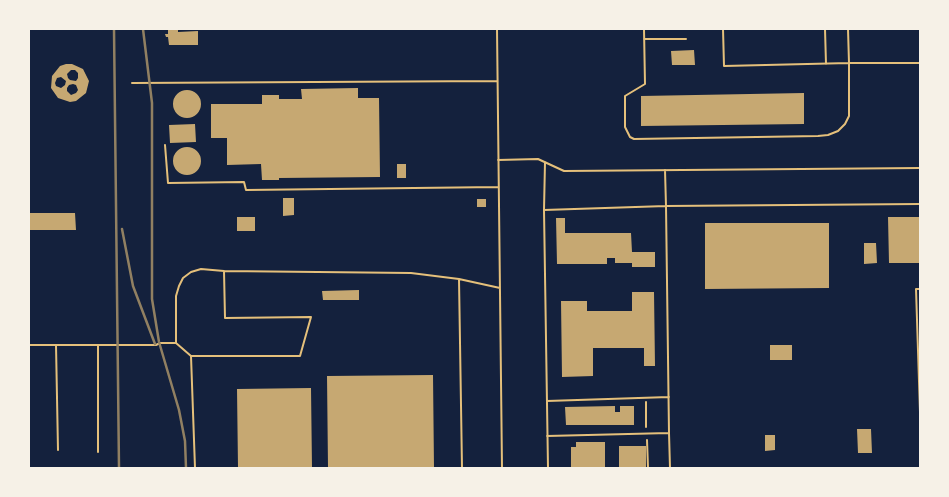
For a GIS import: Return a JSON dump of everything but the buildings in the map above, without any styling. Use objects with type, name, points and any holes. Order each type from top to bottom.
[{"type":"lane","points":[[497,29],[502,468]]},
{"type":"lane","points":[[644,29],[645,84],[624,96],[625,127],[627,134],[634,139],[828,135],[838,131],[845,124],[849,116],[848,29]]},
{"type":"lane","points":[[723,29],[724,66],[920,63]]},
{"type":"lane","points":[[825,29],[826,64]]},
{"type":"lane","points":[[644,39],[686,39]]},
{"type":"lane","points":[[132,83],[497,81]]},
{"type":"lane","points":[[165,146],[168,183],[244,182],[246,190],[498,187]]},
{"type":"lane","points":[[498,160],[538,159],[564,171],[920,168]]},
{"type":"lane","points":[[545,162],[548,468]]},
{"type":"lane","points":[[665,170],[670,468]]},
{"type":"lane","points":[[544,210],[666,206],[920,204]]},
{"type":"lane","points":[[176,343],[176,296],[179,286],[183,278],[191,272],[201,269],[224,271],[410,273],[459,279],[500,288]]},
{"type":"lane","points":[[29,346],[156,345],[176,343],[191,356],[300,356],[311,317],[225,318],[224,271]]},
{"type":"lane","points":[[459,279],[462,468]]},
{"type":"lane","points":[[920,290],[916,290],[920,412]]},
{"type":"lane","points":[[56,345],[58,450]]},
{"type":"lane","points":[[98,345],[98,452]]},
{"type":"lane","points":[[191,356],[195,468]]},
{"type":"lane","points":[[547,401],[669,396]]},
{"type":"lane","points":[[547,436],[669,433]]},
{"type":"railway","points":[[114,29],[119,468]]},
{"type":"railway","points":[[143,29],[152,103],[152,299],[159,342],[179,410],[185,441],[186,468]]},
{"type":"railway","points":[[122,229],[133,286],[155,344]]}]
